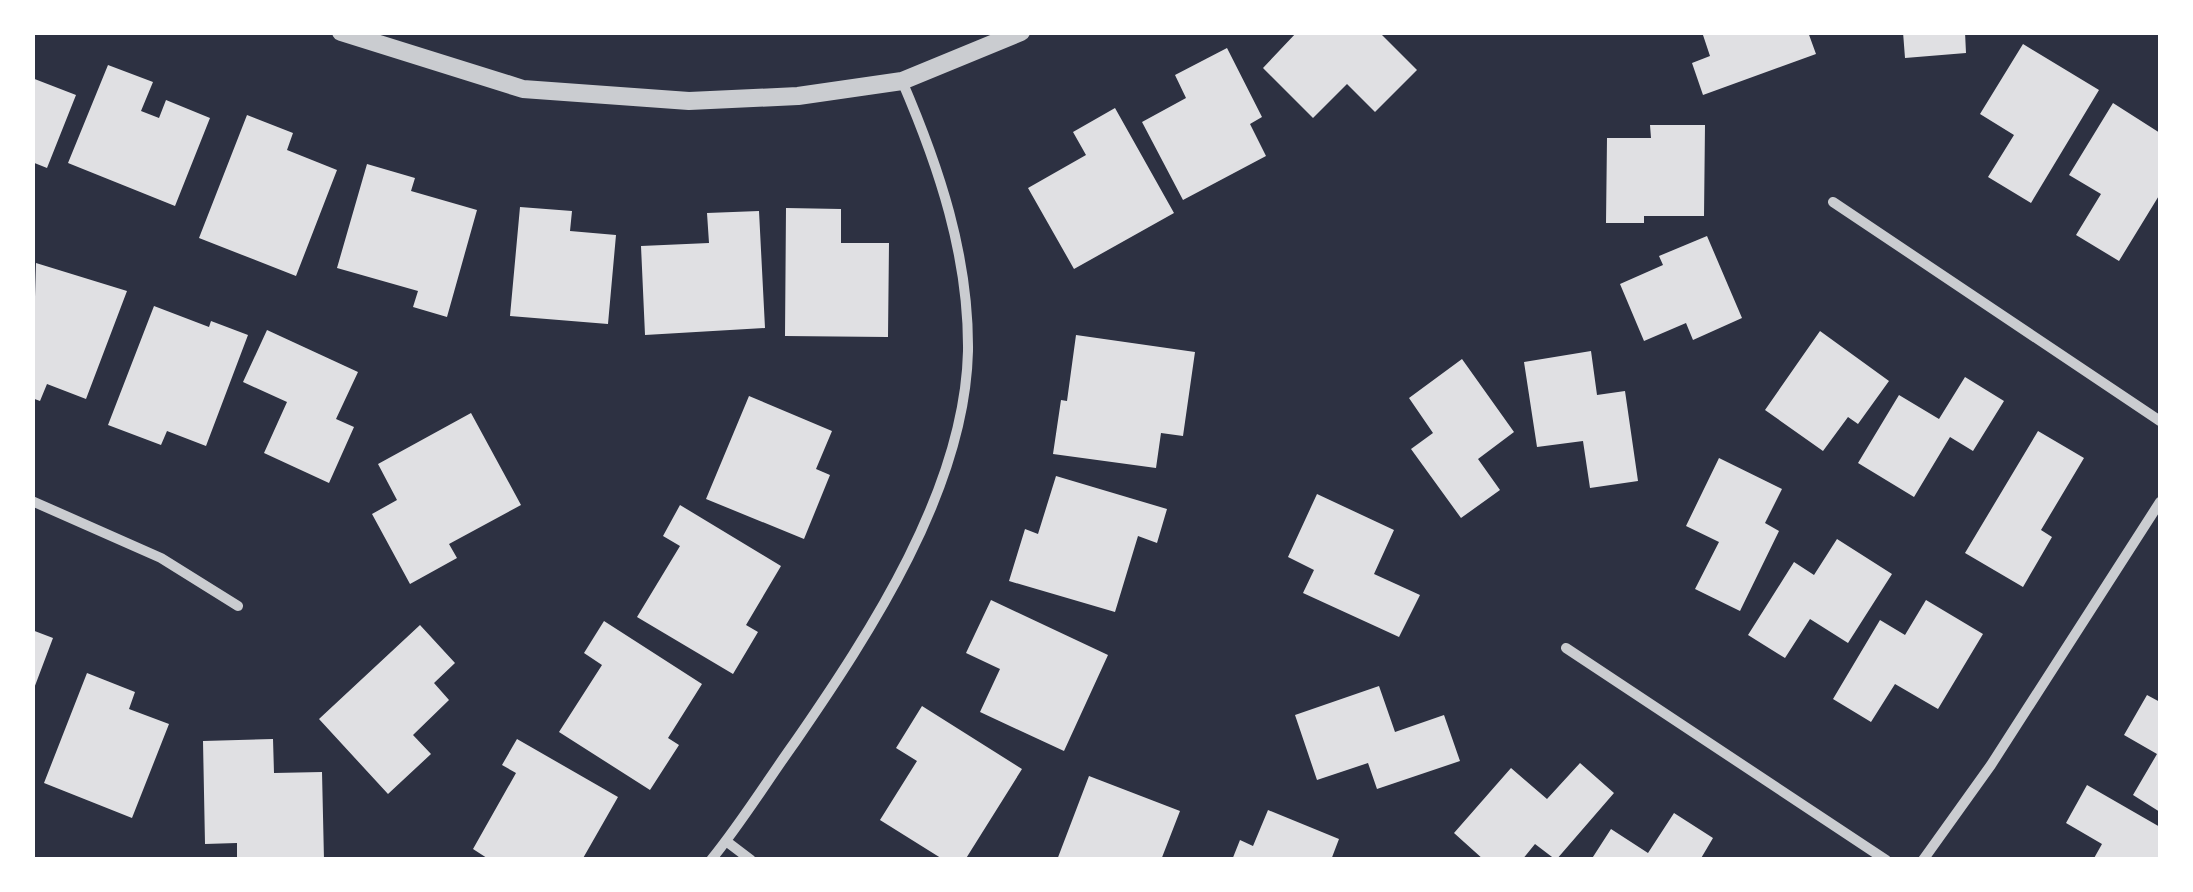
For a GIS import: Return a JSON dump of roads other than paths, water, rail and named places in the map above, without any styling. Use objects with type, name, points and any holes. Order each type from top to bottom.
[{"type":"street","points":[[340,32],[523,89],[689,101],[798,96],[902,81],[1021,32]]},
{"type":"street","points":[[711,860],[853,658],[902,573],[949,457],[968,355],[966,289],[938,166],[902,81]]},
{"type":"street","points":[[1833,202],[2160,421]]},
{"type":"street","points":[[32,502],[161,558],[238,606]]},
{"type":"street","points":[[1923,860],[1991,765],[2160,502]]},
{"type":"street","points":[[1566,648],[1886,860]]},
{"type":"street","points":[[726,842],[752,860]]}]
